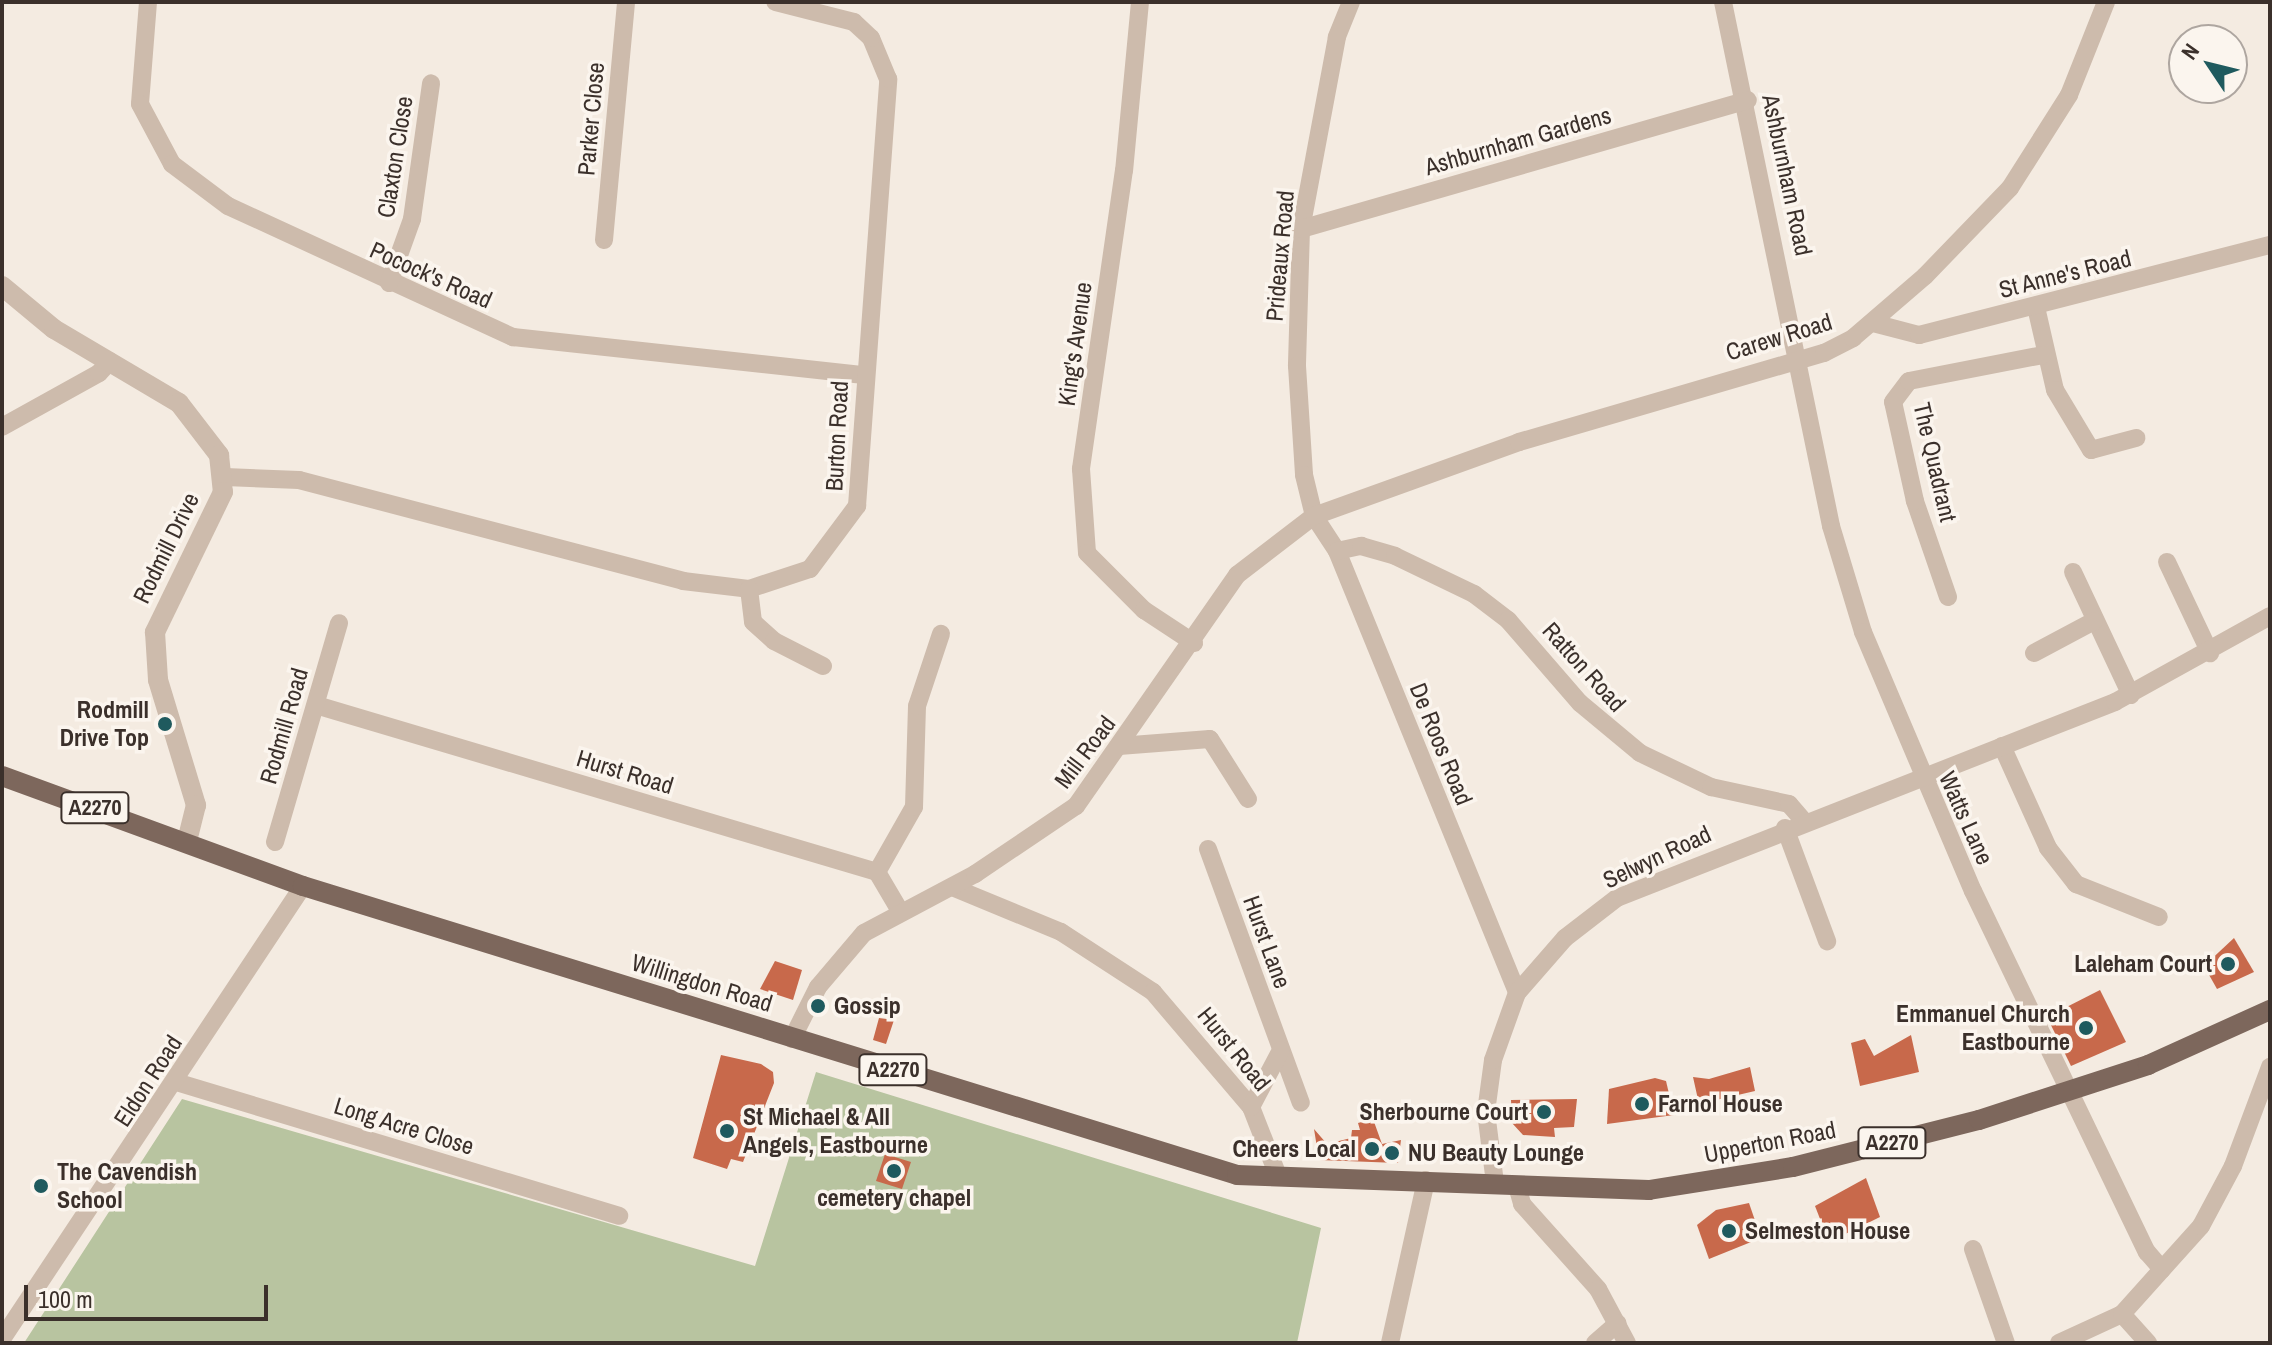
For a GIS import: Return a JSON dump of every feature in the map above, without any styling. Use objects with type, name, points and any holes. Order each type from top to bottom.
[{"type":"main road","name":"Willingdon Road","points":[[2,776],[303,886],[1190,1166],[1278,1176],[1495,1183]]},
{"type":"main road","name":"Upperton Road","points":[[1495,1183],[1649,1190],[1793,1167],[1928,1134],[2148,1065],[2268,1017]]},
{"type":"street","name":"Pocock's Road","points":[[148,2],[140,104],[172,164],[228,206],[389,283],[513,337],[864,375]]},
{"type":"street","name":"Parker Close","points":[[604,240],[626,2]]},
{"type":"street","name":"Burton Road","points":[[225,477],[299,480],[683,581],[749,589],[810,569],[857,506],[864,375],[888,79],[871,38],[854,22],[775,2]]},
{"type":"street","name":"King's Avenue","points":[[1140,2],[1124,170],[1081,469],[1087,553],[1144,610],[1194,643]]},
{"type":"street","name":"Prideaux Road","points":[[1314,516],[1304,475],[1297,366],[1301,229],[1337,37],[1351,2]]},
{"type":"street","name":"Ashburnham Road","points":[[1723,2],[1748,100],[1800,358]]},
{"type":"street","name":"Carew Road","points":[[1314,516],[1519,442],[1838,348],[1873,323],[2010,188],[2069,95],[2106,2]]},
{"type":"street","name":"Claxton Close","points":[[389,283],[412,219],[431,83]]},
{"type":"street","name":"Ashburnham Gardens","points":[[1301,229],[1748,100]]},
{"type":"street","name":"St Anne's Road","points":[[1873,323],[1919,335],[2270,245]]},
{"type":"street","name":"Rodmill Drive","points":[[2,286],[54,329],[194,416],[225,477],[155,632],[158,680],[196,805],[187,842]]},
{"type":"street","points":[[2036,307],[2043,355],[2055,390],[2091,450],[2136,438]]},
{"type":"street","name":"The Quadrant","points":[[1948,597],[1915,501],[1893,402],[1909,381],[2043,355]]},
{"type":"street","name":"Watts Lane","points":[[1800,358],[1836,542],[1863,632],[2068,1090],[2147,1252],[2162,1269]]},
{"type":"street","points":[[2,427],[110,361]]},
{"type":"street","name":"Mill Road","points":[[792,1039],[844,951],[900,911],[952,887],[1076,806],[1194,643],[1237,575],[1314,516]]},
{"type":"street","name":"De Roos Road","points":[[1314,516],[1337,551],[1517,993]]},
{"type":"street","name":"Ratton Road","points":[[1337,551],[1361,546],[1395,556],[1474,594],[1508,620],[1580,703],[1640,753],[1711,787],[1789,804],[1803,820]]},
{"type":"street","points":[[2167,562],[2210,653]]},
{"type":"street","points":[[2073,572],[2131,695]]},
{"type":"street","points":[[749,589],[753,622],[774,641],[823,666]]},
{"type":"street","points":[[1803,820],[2131,695],[2210,653],[2270,616]]},
{"type":"street","points":[[2034,653],[2094,621]]},
{"type":"street","name":"Rodmill Road","points":[[275,842],[339,623]]},
{"type":"street","points":[[900,911],[877,872],[911,816],[917,706],[941,634]]},
{"type":"street","name":"Hurst Road","points":[[316,705],[877,872]]},
{"type":"street","points":[[1119,746],[1210,739],[1248,799]]},
{"type":"street","points":[[2002,746],[2048,848],[2076,884],[2159,917]]},
{"type":"street","name":"Selwyn Road","points":[[1495,1183],[1486,1112],[1493,1060],[1517,993],[1565,938],[1617,898],[1803,820]]},
{"type":"street","points":[[1785,828],[1827,941]]},
{"type":"street","name":"Hurst Lane","points":[[1208,849],[1301,1103]]},
{"type":"street","name":"Eldon Road","points":[[2,1339],[176,1082],[303,886]]},
{"type":"street","name":"Hurst Road","points":[[952,887],[1111,960],[1192,1031],[1251,1107],[1278,1176]]},
{"type":"street","points":[[1251,1107],[1281,1050]]},
{"type":"street","points":[[2059,1343],[2122,1314],[2218,1199],[2270,1067]]},
{"type":"street","name":"Long Acre Close","points":[[176,1082],[619,1216]]},
{"type":"street","points":[[1390,1343],[1426,1180]]},
{"type":"street","points":[[1517,1186],[1522,1204],[1563,1243],[1618,1323],[1627,1343]]},
{"type":"street","points":[[1973,1249],[2006,1343]]},
{"type":"street","points":[[2122,1314],[2148,1343]]},
{"type":"street","points":[[1595,1343],[1618,1323]]},
{"type":"green space","points":[[816,1072],[1321,1228],[1297,1343],[24,1343],[182,1099],[755,1266]]},
{"type":"building","name":"Laleham Court","points":[[2234,938],[2254,972],[2217,989],[2204,966]]},
{"type":"building","points":[[775,961],[802,970],[793,1000],[760,989]]},
{"type":"building","name":"Emmanuel Church Eastbourne","points":[[2100,990],[2126,1042],[2071,1066],[2047,1017]]},
{"type":"building","points":[[879,1018],[894,1020],[886,1044],[873,1040]]},
{"type":"building","points":[[1911,1035],[1919,1072],[1860,1086],[1851,1043],[1865,1039],[1874,1056]]},
{"type":"building","name":"St Michael & All Angels, Eastbourne","points":[[721,1055],[761,1064],[773,1072],[774,1083],[743,1162],[731,1159],[727,1169],[693,1158]]},
{"type":"building","points":[[1750,1067],[1755,1091],[1699,1104],[1693,1077],[1709,1079]]},
{"type":"building","name":"Farnol House","points":[[1655,1078],[1666,1081],[1674,1115],[1607,1124],[1609,1089]]},
{"type":"building","name":"Sherbourne Court","points":[[1577,1099],[1574,1127],[1554,1128],[1555,1137],[1523,1135],[1512,1123],[1511,1100]]},
{"type":"building","points":[[1373,1119],[1382,1144],[1401,1140],[1398,1163],[1319,1160],[1314,1129],[1327,1144],[1351,1138],[1352,1130],[1360,1130],[1358,1123]]},
{"type":"building","name":"cemetery chapel","points":[[885,1154],[911,1162],[902,1189],[876,1181]]},
{"type":"building","points":[[1866,1178],[1880,1217],[1829,1242],[1815,1206]]},
{"type":"building","name":"Selmeston House","points":[[1749,1203],[1761,1238],[1709,1259],[1697,1225],[1716,1210]]},
{"type":"place","name":"Rodmill Drive Top","points":[[165,724]]},
{"type":"place","name":"Laleham Court","points":[[2228,964]]},
{"type":"place","name":"Gossip","points":[[818,1006]]},
{"type":"place","name":"Emmanuel Church Eastbourne","points":[[2086,1028]]},
{"type":"place","name":"Farnol House","points":[[1642,1104]]},
{"type":"place","name":"Sherbourne Court","points":[[1544,1112]]},
{"type":"place","name":"St Michael & All Angels, Eastbourne","points":[[727,1131]]},
{"type":"place","name":"Cheers Local","points":[[1372,1149]]},
{"type":"place","name":"NU Beauty Lounge","points":[[1392,1153]]},
{"type":"place","name":"cemetery chapel","points":[[894,1171]]},
{"type":"place","name":"The Cavendish School","points":[[41,1186]]},
{"type":"place","name":"Selmeston House","points":[[1729,1231]]}]
